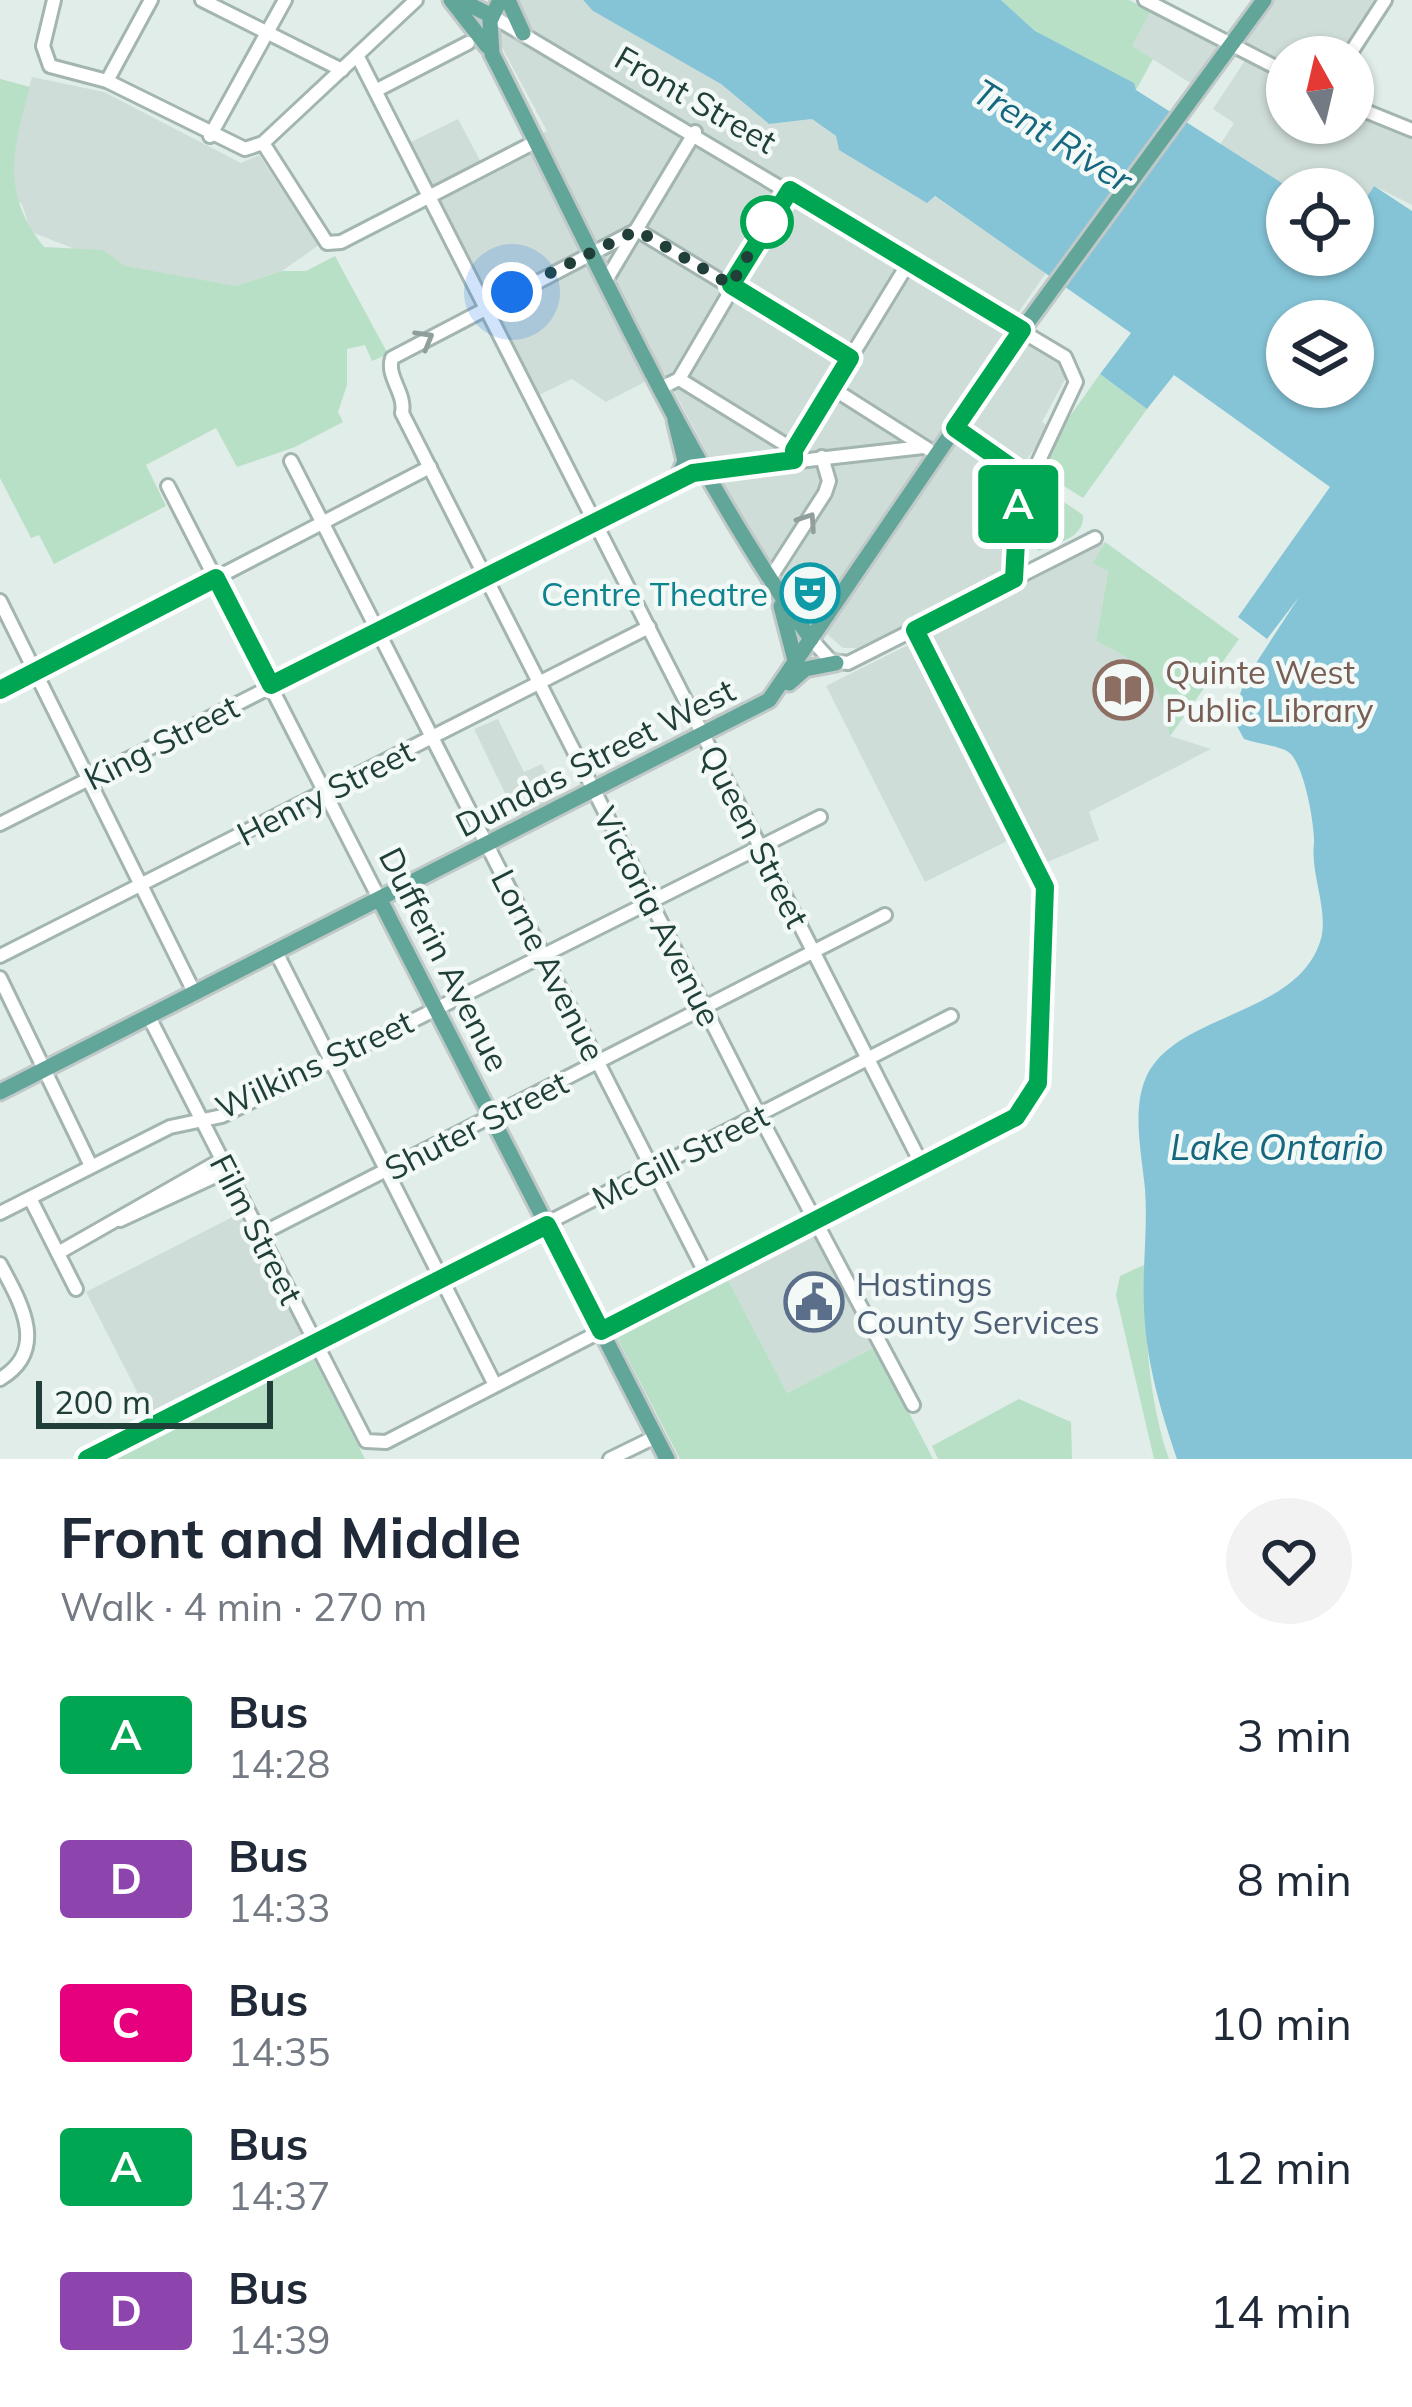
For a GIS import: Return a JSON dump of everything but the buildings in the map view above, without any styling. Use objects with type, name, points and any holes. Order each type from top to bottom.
[{"type":"main road","points":[[459,0],[500,5],[523,33]]},
{"type":"main road","points":[[459,0],[608,277],[671,383],[685,461],[677,480]]},
{"type":"main road","name":"Dundas Street West","points":[[0,1092],[704,737],[777,692],[930,450],[955,428],[1264,0]]},
{"type":"main road","points":[[492,54],[500,5]]},
{"type":"main road","points":[[673,405],[772,586],[811,639]]},
{"type":"main road","points":[[772,586],[796,664]]},
{"type":"main road","points":[[777,692],[805,670],[836,663]]},
{"type":"main road","name":"Dufferin Avenue","points":[[380,900],[667,1459]]},
{"type":"street","points":[[54,0],[45,59],[59,71],[107,81],[210,136],[245,149],[263,143],[416,0]]},
{"type":"street","points":[[107,81],[151,0]]},
{"type":"street","points":[[202,0],[342,70]]},
{"type":"street","points":[[210,136],[285,0]]},
{"type":"street","points":[[1145,0],[1266,62]]},
{"type":"street","points":[[1361,36],[1384,0]]},
{"type":"street","name":"Front Street","points":[[523,33],[1065,357],[1076,382],[1028,479]]},
{"type":"street","points":[[379,89],[469,43]]},
{"type":"street","name":"Queen Street","points":[[358,57],[379,89],[922,1167]]},
{"type":"street","points":[[1374,115],[1412,130]]},
{"type":"street","points":[[608,277],[695,132]]},
{"type":"street","points":[[263,143],[326,244],[341,242],[537,141]]},
{"type":"street","points":[[790,190],[671,383],[794,455],[909,262]]},
{"type":"street","points":[[486,304],[637,230]]},
{"type":"street","points":[[637,230],[850,358]]},
{"type":"street","name":"Victoria Avenue","points":[[486,304],[392,358],[402,413],[759,1115],[913,1405]]},
{"type":"street","points":[[832,388],[930,450]]},
{"type":"street","points":[[955,428],[1028,479],[1018,505],[1014,579]]},
{"type":"street","name":"King Street","points":[[0,824],[677,480],[794,455],[930,450]]},
{"type":"street","points":[[772,586],[825,493],[829,481],[822,457]]},
{"type":"street","name":"Lorne Avenue","points":[[292,461],[707,1276]]},
{"type":"street","points":[[0,690],[430,466]]},
{"type":"street","name":"Dufferin Avenue","points":[[169,486],[380,900]]},
{"type":"street","points":[[811,639],[836,663],[848,663],[1095,538]]},
{"type":"street","points":[[1015,543],[1031,571]]},
{"type":"street","points":[[0,601],[195,994]]},
{"type":"street","name":"Henry Street","points":[[0,956],[649,627]]},
{"type":"street","points":[[278,954],[495,1385],[1016,1117],[1038,1083],[1045,887],[915,630]]},
{"type":"street","name":"Wilkins Street","points":[[0,1213],[200,1117],[222,1116],[820,817]]},
{"type":"street","name":"Shuter Street","points":[[259,1234],[885,915]]},
{"type":"street","points":[[0,979],[91,1166]]},
{"type":"street","name":"McGill Street","points":[[95,1457],[951,1016]]},
{"type":"street","name":"Film Street","points":[[149,1017],[365,1441],[386,1442],[495,1385]]},
{"type":"street","points":[[58,1253],[224,1166]]},
{"type":"street","points":[[30,1198],[76,1289]]},
{"type":"street","points":[[0,1264],[30,1331],[24,1356],[0,1379]]},
{"type":"street","points":[[610,1459],[655,1437]]},
{"type":"shaded area","points":[[514,0],[583,0],[593,11],[721,84],[769,124],[812,119],[837,137],[840,150],[927,202],[934,196],[1046,273],[1008,327],[1070,370],[1042,422],[1050,427],[1013,479],[1013,590],[1105,542],[1094,562],[1108,570],[1096,641],[1147,667],[1158,684],[1170,736],[1211,749],[1089,812],[1099,840],[1043,864],[920,618],[857,648],[843,648],[806,616],[775,580],[664,372],[606,402],[572,379],[539,395],[411,142],[458,119],[482,164],[547,131],[498,40]]},
{"type":"shaded area","points":[[1273,0],[1375,0],[1352,36],[1266,36],[1266,56],[1244,45]]},
{"type":"shaded area","points":[[1151,11],[1219,46],[1192,84],[1132,46]]},
{"type":"shaded area","points":[[1246,59],[1266,69],[1266,144],[1374,144],[1374,120],[1412,134],[1412,205],[1374,186],[1374,168],[1266,168],[1266,174],[1220,145],[1234,123],[1213,109]]},
{"type":"shaded area","points":[[32,77],[104,92],[241,163],[259,155],[319,245],[282,271],[235,286],[137,273],[31,232],[22,204],[0,191],[0,79],[29,87]]},
{"type":"shaded area","points":[[912,643],[1011,839],[925,882],[826,686]]},
{"type":"shaded area","points":[[498,719],[524,772],[542,764],[558,798],[518,820],[474,729]]},
{"type":"shaded area","points":[[240,1213],[304,1338],[150,1417],[86,1292]]},
{"type":"shaded area","points":[[815,1232],[875,1347],[787,1393],[727,1278]]},
{"type":"green space","points":[[1001,0],[1129,0],[1151,11],[1132,46],[1153,59],[1136,90],[1035,31]]},
{"type":"green space","points":[[0,79],[30,87],[14,170],[21,208],[44,247],[103,250],[125,266],[235,286],[282,271],[306,271],[335,256],[388,354],[372,361],[365,345],[347,349],[347,385],[338,412],[343,422],[295,447],[237,467],[216,428],[146,465],[166,506],[54,564],[39,535],[31,538],[0,478]]},
{"type":"green space","points":[[1100,374],[1147,409],[1083,498],[1034,467]]},
{"type":"green space","points":[[1036,483],[1083,515],[1075,534],[1039,551],[1021,536],[1025,501]]},
{"type":"green space","points":[[1105,542],[1239,639],[1170,736],[1161,699],[1149,676],[1130,659],[1096,641],[1108,571],[1093,563]]},
{"type":"green space","points":[[1146,1264],[1149,1363],[1169,1459],[1154,1459],[1116,1295],[1120,1276]]},
{"type":"green space","points":[[727,1278],[787,1393],[875,1347],[933,1459],[680,1459],[616,1336]]},
{"type":"green space","points":[[312,1355],[365,1459],[115,1459],[113,1455]]},
{"type":"green space","points":[[1019,1399],[1071,1422],[1072,1459],[938,1459],[932,1446]]},
{"type":"water","name":"Lake Ontario","points":[[583,0],[1001,0],[1035,31],[1134,83],[1136,90],[1266,173],[1266,276],[1374,276],[1374,186],[1412,211],[1412,1459],[1177,1459],[1155,1385],[1145,1328],[1146,1204],[1138,1120],[1145,1080],[1159,1058],[1180,1041],[1286,986],[1306,967],[1320,942],[1323,919],[1313,823],[1299,767],[1287,751],[1244,739],[1232,717],[1245,680],[1299,597],[1267,639],[1238,617],[1330,487],[1174,375],[1147,409],[1100,374],[1131,333],[935,196],[927,203],[839,150],[836,136],[812,119],[769,124],[721,84],[593,11]]},
{"type":"bus line","name":"A","points":[[0,690],[216,578],[271,685],[693,473],[794,460],[794,450],[850,358],[731,285],[790,190],[1022,330],[955,428],[1028,479],[1018,505],[1014,579],[915,630],[1045,887],[1038,1083],[1016,1117],[601,1331],[547,1225],[87,1459]]},
{"type":"place","name":"Centre Theatre","points":[[810,593]]},
{"type":"place","name":"Quinte West Public Library","points":[[1123,690]]},
{"type":"place","name":"Hastings County Services","points":[[814,1302]]},
{"type":"route","points":[[512,292],[637,230],[731,285],[767,222]]},
{"type":"water label","name":"Trent River","points":[[1053,135]]}]
